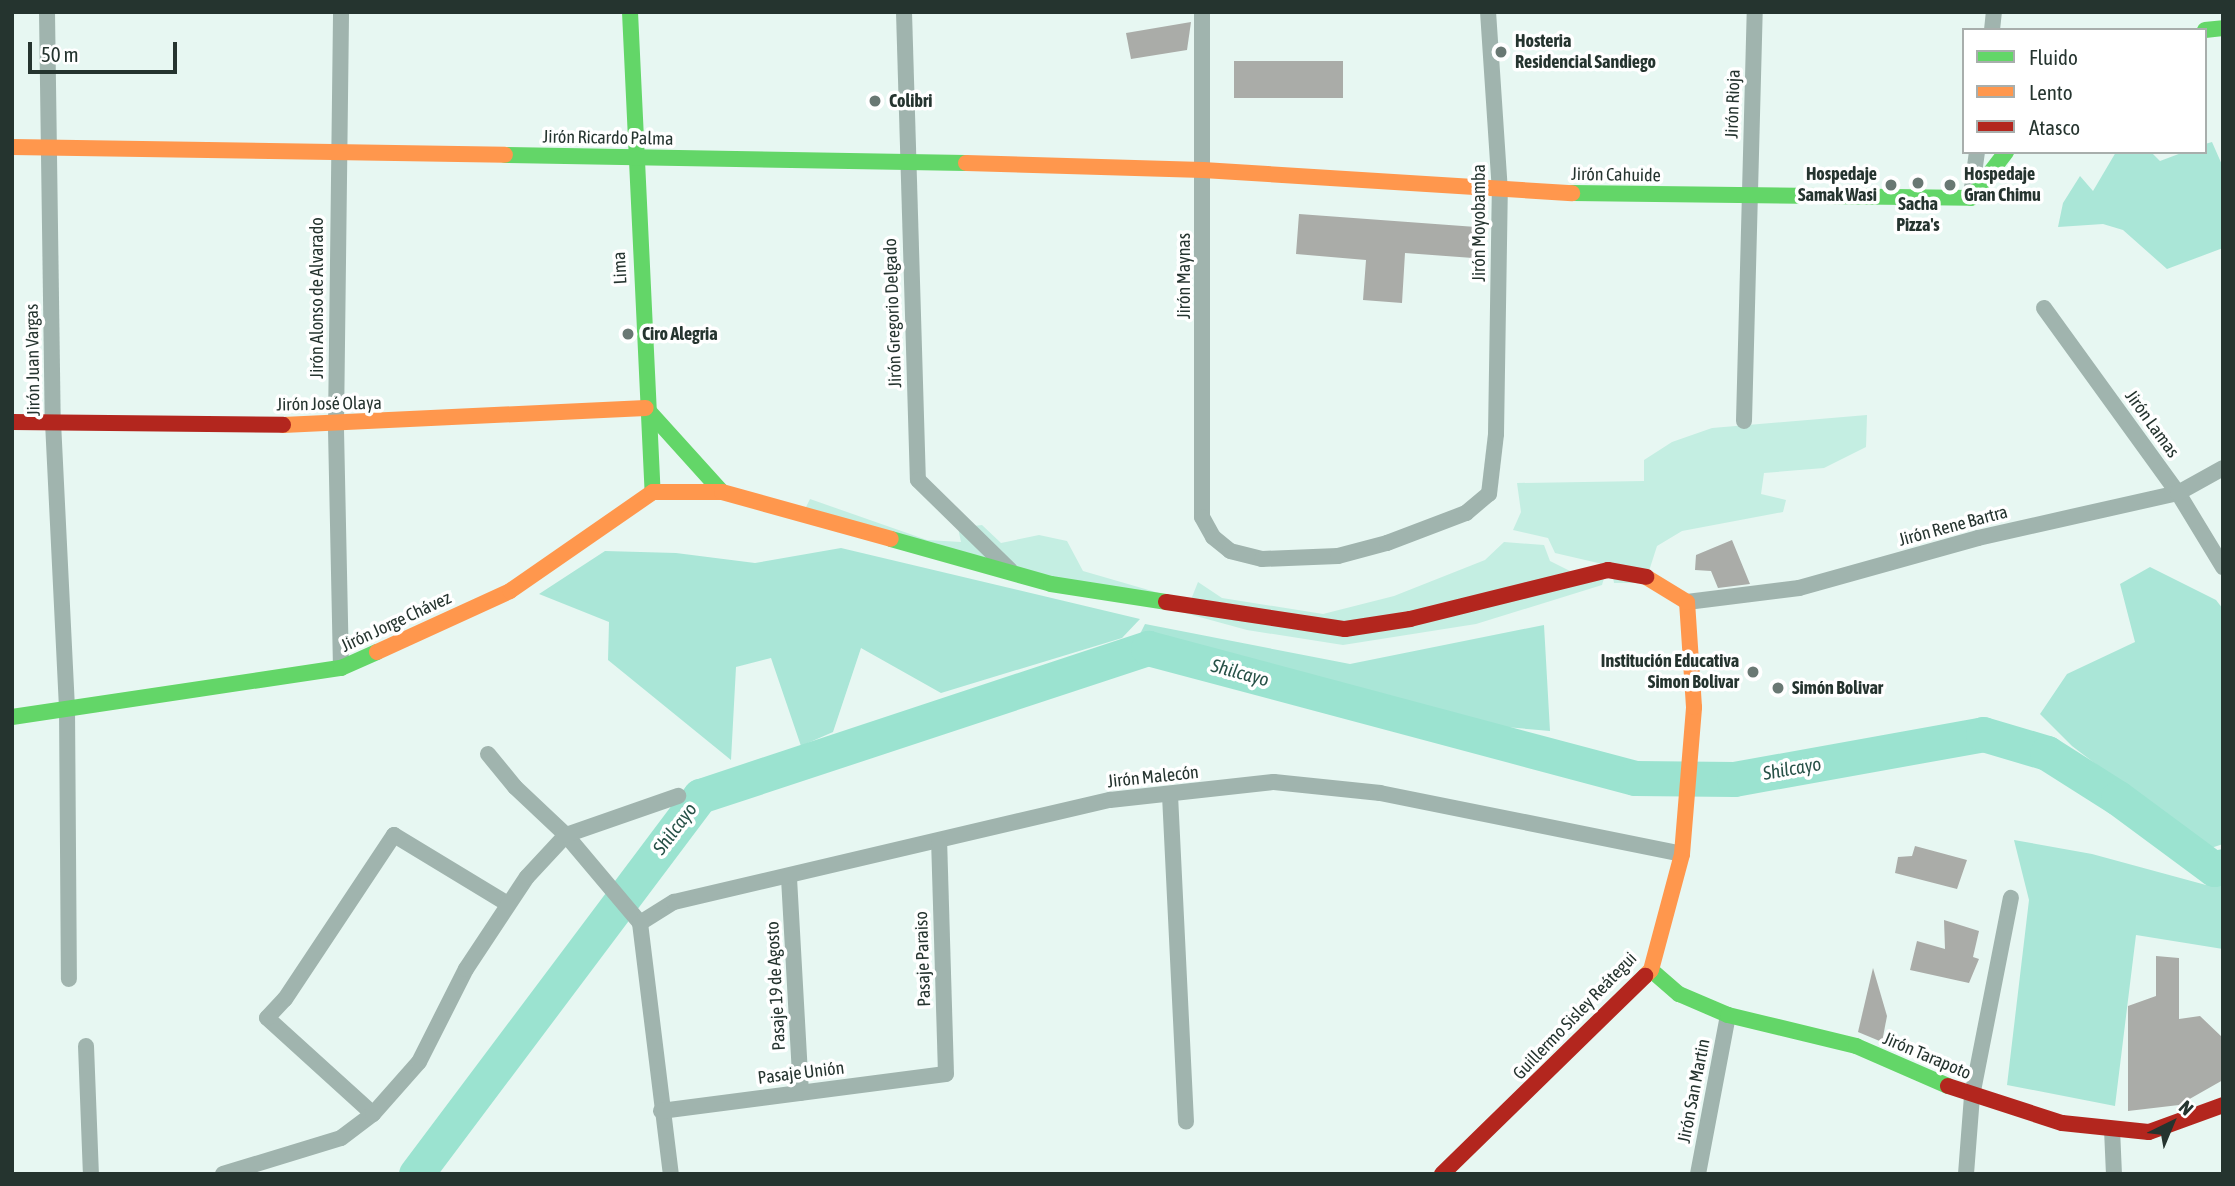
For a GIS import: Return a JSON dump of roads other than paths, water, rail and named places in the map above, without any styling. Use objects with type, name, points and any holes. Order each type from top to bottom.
[{"type":"street","name":"Jirón Juan Vargas","points":[[47,12],[53,422],[67,707],[69,979]]},
{"type":"street","name":"Jirón Alonso de Alvarado","points":[[341,12],[336,425],[341,668]]},
{"type":"street","name":"Lima","points":[[630,12],[633,157],[653,492]]},
{"type":"street","name":"Jirón Gregorio Delgado","points":[[904,12],[918,480],[1012,572]]},
{"type":"street","name":"Jirón Maynas","points":[[1202,12],[1202,517],[1213,537]]},
{"type":"street","name":"Jirón Moyobamba","points":[[1213,537],[1230,551],[1262,559],[1338,556],[1436,527],[1480,506],[1489,494],[1496,434],[1500,192],[1488,12]]},
{"type":"street","name":"Jirón Rioja","points":[[1744,421],[1755,12]]},
{"type":"street","name":"Jirón Ricardo Palma","points":[[12,146],[338,154],[908,160],[1203,170]]},
{"type":"street","points":[[1971,198],[1976,154]]},
{"type":"street","points":[[1971,198],[2004,154]]},
{"type":"street","name":"Jirón Cahuide","points":[[1203,170],[1500,192],[1971,198]]},
{"type":"street","name":"Jirón Lamas","points":[[2044,308],[2178,493],[2223,567]]},
{"type":"street","name":"Jirón José Olaya","points":[[12,422],[336,425],[646,408]]},
{"type":"street","points":[[646,408],[722,492]]},
{"type":"street","name":"Jirón Rene Bartra","points":[[1687,602],[1799,588],[1978,538],[2178,493],[2223,468]]},
{"type":"street","points":[[653,492],[722,492],[1051,584],[1345,629],[1410,619],[1608,570],[1638,572],[1687,602]]},
{"type":"street","name":"Jirón Jorge Chávez","points":[[12,717],[341,668],[510,591],[653,492]]},
{"type":"street","name":"Guillermo Sisley Reátegui","points":[[1442,1174],[1651,970],[1682,854],[1694,707],[1687,602]]},
{"type":"street","points":[[488,754],[514,787],[570,841],[640,923],[661,1111],[671,1174]]},
{"type":"street","name":"Jirón Malecón","points":[[640,923],[674,902],[789,878],[1110,800],[1274,782],[1380,793],[1682,854]]},
{"type":"street","points":[[1170,795],[1186,1122]]},
{"type":"street","points":[[223,1174],[341,1138],[373,1114],[419,1062],[466,969],[508,904],[570,841],[678,796]]},
{"type":"street","points":[[373,1114],[267,1017],[285,999],[394,835],[508,904]]},
{"type":"street","name":"Pasaje Paraiso","points":[[939,842],[946,1074]]},
{"type":"street","name":"Pasaje 19 de Agosto","points":[[789,878],[801,1093]]},
{"type":"street","points":[[1966,1174],[1972,1097],[2011,898]]},
{"type":"street","name":"Jirón Tarapoto","points":[[1651,970],[1679,994],[1728,1015],[1856,1046],[1972,1097],[2063,1123],[2149,1132],[2218,1109]]},
{"type":"street","name":"Jirón San Martin","points":[[1698,1174],[1728,1015]]},
{"type":"street","points":[[86,1045],[91,1174]]},
{"type":"street","name":"Pasaje Unión","points":[[661,1111],[946,1074]]},
{"type":"street","points":[[2112,1129],[2114,1174]]},
{"type":"waterway","name":"Shilcayo","points":[[416,1174],[700,796],[1148,648],[1635,778],[1734,779],[1983,734],[2047,753],[2118,798],[2214,869],[2223,866]]},
{"type":"place","name":"Hosteria Residencial Sandiego","points":[[1501,52]]},
{"type":"place","name":"Colibri","points":[[875,101]]},
{"type":"place","name":"Sacha Pizza's","points":[[1918,183]]},
{"type":"place","name":"Hospedaje Samak Wasi","points":[[1891,185]]},
{"type":"place","name":"Hospedaje Gran Chimu","points":[[1950,185]]},
{"type":"place","name":"Ciro Alegria","points":[[628,334]]},
{"type":"place","name":"Institución Educativa Simon Bolivar","points":[[1753,672]]},
{"type":"place","name":"Simón Bolivar","points":[[1778,688]]}]
